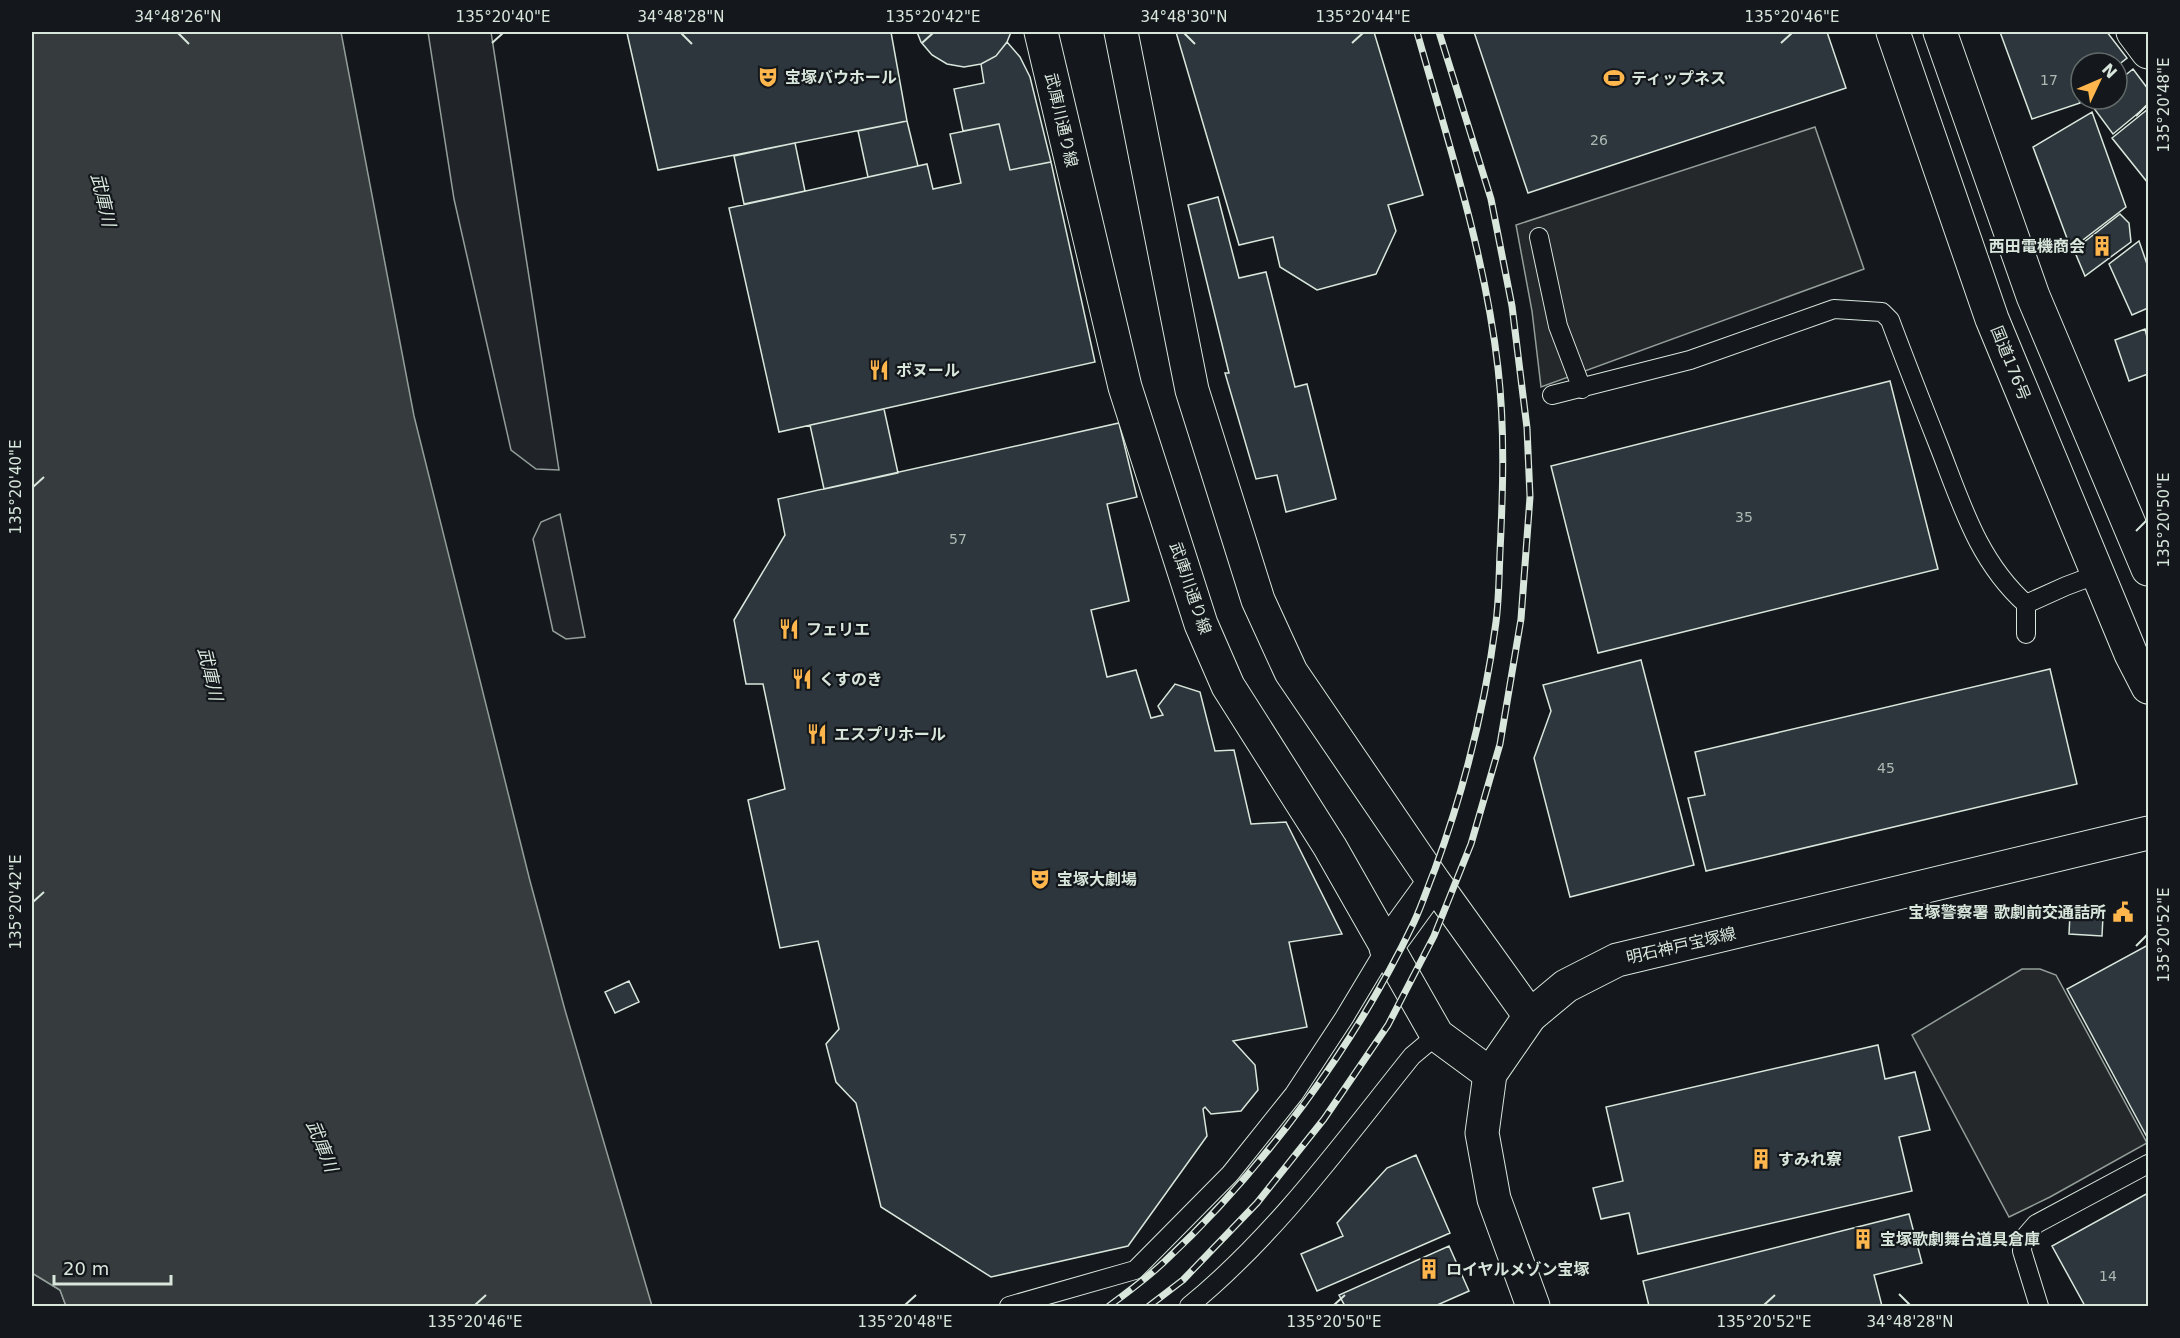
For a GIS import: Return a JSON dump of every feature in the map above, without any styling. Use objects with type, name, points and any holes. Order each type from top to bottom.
[{"type":"main road","name":"武庫川通り線","points":[[1041,32],[1125,387],[1201,624],[1228,686],[1330,847],[1437,1035],[1490,1074]]},
{"type":"main road","points":[[1121,32],[1192,390],[1258,600],[1291,672],[1434,882],[1530,1016]]},
{"type":"main road","name":"国道176号","points":[[1893,32],[1992,319],[2131,654],[2148,687]]},
{"type":"main road","points":[[1940,32],[2033,296],[2148,569]]},
{"type":"main road","points":[[2133,32],[2148,52]]},
{"type":"main road","name":"明石神戸宝塚線","points":[[1533,1306],[1494,1199],[1482,1133],[1490,1074],[1530,1016],[1566,986],[1617,960],[2148,833]]},
{"type":"main road","points":[[1386,948],[1434,882]]},
{"type":"lane","points":[[1539,237],[1558,326],[1582,389]]},
{"type":"lane","points":[[1552,395],[1690,360],[1834,309],[1885,313],[1890,320],[1968,522],[1989,563],[2026,604],[2026,634]]},
{"type":"lane","points":[[2026,604],[2098,574]]},
{"type":"lane","points":[[1009,1306],[1135,1270],[1230,1174],[1294,1094],[1386,948]]},
{"type":"lane","points":[[1189,1306],[1248,1253],[1288,1210],[1412,1056],[1437,1035]]},
{"type":"lane","points":[[2039,1306],[2022,1251],[2023,1239],[2036,1224],[2148,1164]]},
{"type":"shaded area","points":[[428,32],[491,32],[559,470],[536,469],[511,450],[454,199]]},
{"type":"shaded area","points":[[1815,127],[1864,269],[1541,387],[1532,311],[1516,225]]},
{"type":"shaded area","points":[[560,514],[585,637],[566,639],[553,631],[533,539],[541,522]]},
{"type":"shaded area","points":[[2022,969],[2040,969],[2056,975],[2147,1143],[2009,1217],[1912,1035]]},
{"type":"shaded area","points":[[32,1273],[60,1290],[66,1306],[32,1306]]},
{"type":"water","name":"武庫川","points":[[32,32],[341,32],[414,416],[530,881],[565,1010],[652,1306],[66,1306],[60,1290],[32,1273]]},
{"type":"building","name":"宝塚バウホール","points":[[891,32],[907,121],[658,170],[627,33]]},
{"type":"building","points":[[917,32],[1011,32],[1007,42],[996,56],[981,64],[964,67],[947,64],[932,55],[921,42]]},
{"type":"building","points":[[1176,32],[1374,32],[1423,195],[1388,205],[1396,231],[1376,274],[1317,290],[1280,267],[1273,237],[1239,245]]},
{"type":"building","points":[[1474,32],[1827,32],[1846,88],[1528,193]]},
{"type":"building","points":[[2000,32],[2107,32],[2122,51],[2069,51],[2069,107],[2032,119]]},
{"type":"building","points":[[1007,42],[1020,57],[1030,77],[1051,162],[1010,170],[999,124],[963,131],[954,89],[984,83],[981,64],[996,56]]},
{"type":"building","points":[[2133,69],[2148,89],[2148,105],[2113,134],[2096,111],[2129,111],[2129,72]]},
{"type":"building","points":[[2148,109],[2148,183],[2112,138]]},
{"type":"building","points":[[2092,112],[2126,207],[2071,249],[2033,147]]},
{"type":"building","points":[[907,121],[918,166],[868,177],[858,131]]},
{"type":"building","points":[[999,124],[1010,170],[1051,162],[1095,362],[779,432],[729,208],[927,164],[933,189],[961,183],[950,134]]},
{"type":"building","points":[[795,143],[805,191],[744,204],[734,156]]},
{"type":"building","points":[[1218,197],[1239,278],[1266,272],[1295,387],[1307,384],[1336,499],[1286,512],[1277,475],[1256,479],[1225,373],[1229,373],[1188,205]]},
{"type":"building","name":"西田電機商会","points":[[2120,214],[2129,223],[2131,242],[2085,276],[2074,250]]},
{"type":"building","points":[[2139,241],[2148,267],[2148,308],[2132,315],[2109,264]]},
{"type":"building","points":[[2145,329],[2148,341],[2148,374],[2129,381],[2115,340]]},
{"type":"building","points":[[1890,381],[1938,569],[1598,653],[1551,466]]},
{"type":"building","points":[[884,409],[898,473],[824,489],[810,425]]},
{"type":"building","name":"宝塚大劇場","points":[[1119,423],[1137,497],[1107,504],[1129,601],[1091,610],[1107,677],[1136,670],[1151,718],[1163,715],[1158,706],[1175,684],[1200,692],[1215,751],[1234,750],[1251,824],[1286,822],[1342,934],[1289,942],[1307,1027],[1233,1041],[1255,1065],[1258,1090],[1241,1111],[1211,1114],[1205,1107],[1203,1109],[1207,1136],[1128,1246],[991,1277],[881,1207],[856,1103],[836,1082],[826,1044],[839,1029],[818,941],[780,948],[748,800],[785,789],[763,684],[746,684],[734,620],[785,535],[778,499]]},
{"type":"building","points":[[1641,660],[1694,865],[1570,897],[1534,758],[1551,711],[1543,685]]},
{"type":"building","points":[[2050,669],[2077,784],[1706,871],[1688,798],[1705,795],[1695,752]]},
{"type":"building","points":[[2070,914],[2103,916],[2102,936],[2069,934]]},
{"type":"building","points":[[2148,945],[2148,1139],[2067,989]]},
{"type":"building","points":[[629,981],[639,1002],[615,1013],[605,992]]},
{"type":"building","name":"すみれ寮","points":[[1878,1045],[1885,1079],[1915,1072],[1930,1130],[1899,1137],[1912,1191],[1638,1254],[1629,1213],[1601,1219],[1593,1188],[1623,1181],[1606,1107]]},
{"type":"building","points":[[1416,1155],[1450,1233],[1317,1291],[1301,1254],[1343,1236],[1337,1223],[1387,1168]]},
{"type":"building","points":[[2148,1193],[2148,1306],[2085,1306],[2052,1246]]},
{"type":"building","name":"宝塚歌劇舞台道具倉庫","points":[[1909,1214],[1922,1263],[1874,1275],[1882,1306],[1649,1306],[1643,1281]]},
{"type":"building","name":"ロイヤルメゾン宝塚","points":[[1449,1246],[1469,1291],[1435,1306],[1345,1306],[1339,1295]]},
{"type":"railway","points":[[1109,1306],[1164,1262],[1237,1187],[1272,1146],[1336,1059],[1365,1014],[1417,916],[1445,839],[1472,747],[1486,685],[1498,605],[1503,483],[1500,391],[1492,325],[1475,241],[1417,32]]},
{"type":"railway","points":[[1149,1306],[1183,1280],[1257,1203],[1324,1119],[1388,1025],[1434,936],[1471,844],[1500,744],[1521,619],[1530,497],[1527,428],[1512,306],[1491,199],[1439,32]]},
{"type":"place","name":"宝塚バウホール","points":[[768,77]]},
{"type":"place","name":"ティップネス","points":[[1614,78]]},
{"type":"place","name":"西田電機商会","points":[[2102,246]]},
{"type":"place","name":"ボヌール","points":[[879,370]]},
{"type":"place","name":"フェリエ","points":[[789,629]]},
{"type":"place","name":"くすのき","points":[[802,679]]},
{"type":"place","name":"エスプリホール","points":[[817,734]]},
{"type":"place","name":"宝塚大劇場","points":[[1040,879]]},
{"type":"place","name":"宝塚警察署 歌劇前交通詰所","points":[[2123,912]]},
{"type":"place","name":"すみれ寮","points":[[1761,1159]]},
{"type":"place","name":"宝塚歌劇舞台道具倉庫","points":[[1863,1239]]},
{"type":"place","name":"ロイヤルメゾン宝塚","points":[[1429,1269]]}]
